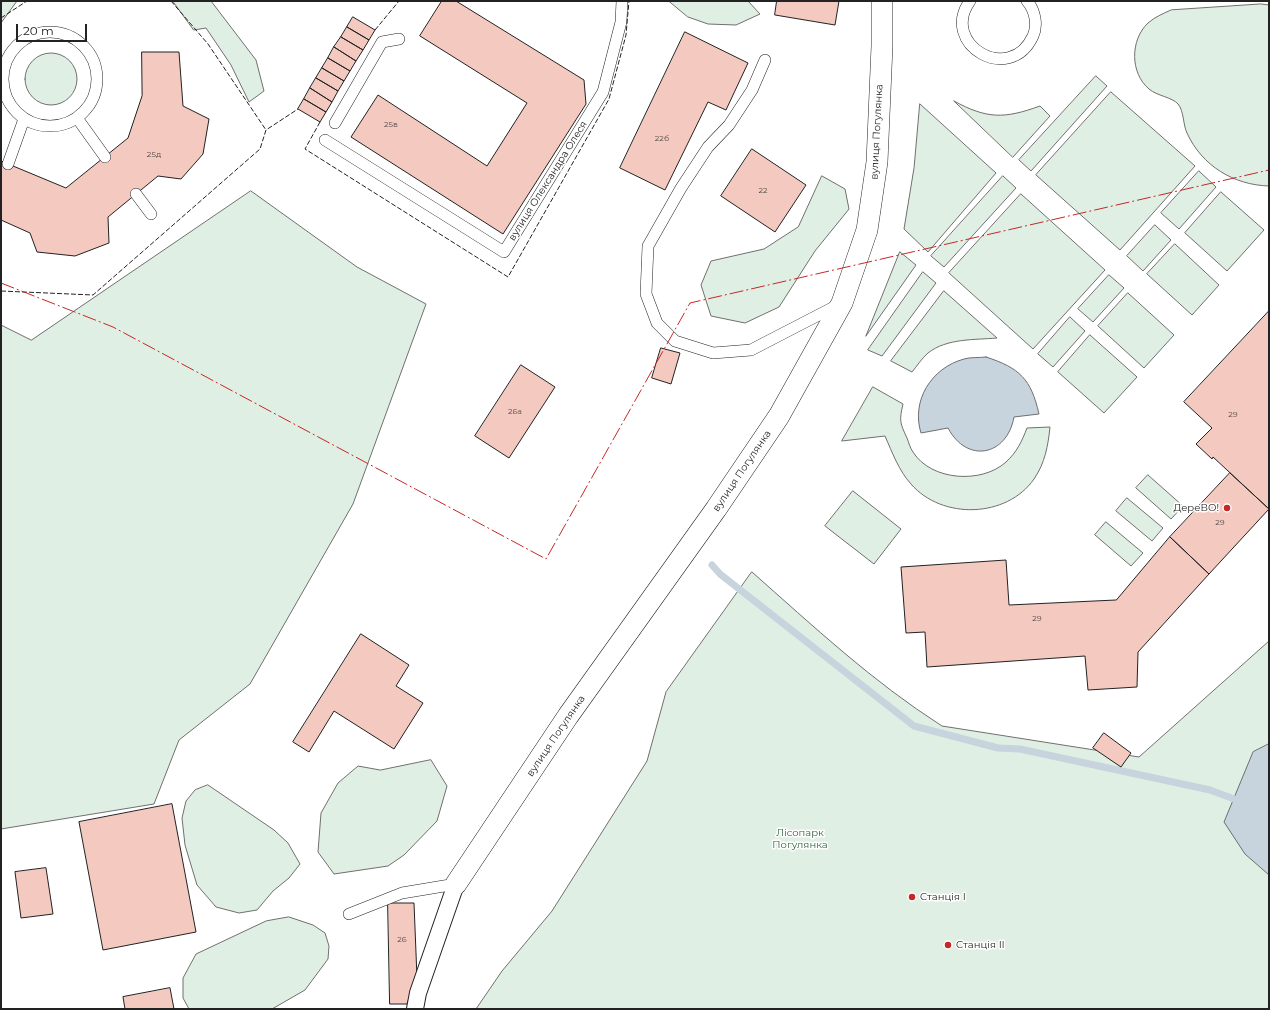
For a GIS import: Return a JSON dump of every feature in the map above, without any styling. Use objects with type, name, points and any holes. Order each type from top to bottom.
[{"type":"street","name":"вулиця Погулянка","points":[[456,884],[568,716],[716,509],[766,435],[842,303],[867,230],[877,162],[882,46],[882,1]]},
{"type":"street","points":[[415,1009],[418,993],[456,884]]},
{"type":"lane","name":"вулиця Олександра Олеся","points":[[325,140],[504,252],[603,92],[621,22],[622,1]]},
{"type":"lane","points":[[970,1],[966,8],[963,20],[964,34],[971,46],[981,54],[994,59],[1007,58],[1019,53],[1029,44],[1034,32],[1035,18],[1032,2]]},
{"type":"lane","points":[[48,31],[64,33],[77,40],[88,50],[95,64],[98,79],[95,94],[88,108],[77,118],[65,124],[51,127],[37,125],[24,119],[13,109],[5,96],[2,81],[4,66],[10,52],[21,41],[34,34],[48,31]]},
{"type":"lane","points":[[335,123],[382,42],[399,38]]},
{"type":"lane","points":[[765,60],[752,90],[729,125],[704,153],[681,188],[648,246],[646,294],[657,323],[675,341],[713,353],[751,350],[842,303]]},
{"type":"lane","points":[[77,118],[105,157]]},
{"type":"lane","points":[[8,164],[24,119]]},
{"type":"lane","points":[[136,194],[151,214]]},
{"type":"lane","points":[[349,914],[402,893],[456,884]]},
{"type":"green space","points":[[1,1],[17,1],[1,23]]},
{"type":"green space","points":[[173,1],[211,1],[256,60],[264,91],[249,102],[231,65],[206,28],[194,30]]},
{"type":"green space","points":[[669,1],[748,1],[760,14],[736,25],[708,24],[688,17]]},
{"type":"green space","points":[[1261,4],[1269,5],[1269,186],[1244,182],[1220,172],[1210,164],[1193,145],[1187,133],[1178,104],[1152,91],[1143,82],[1138,74],[1135,56],[1135,47],[1142,30],[1153,19],[1171,10]]},
{"type":"green space","points":[[51,53],[61,55],[69,61],[75,69],[77,79],[75,89],[69,97],[61,103],[51,105],[41,103],[33,97],[27,89],[25,79],[27,69],[33,61],[41,55]]},
{"type":"green space","points":[[1096,76],[1107,86],[1031,171],[1019,160]]},
{"type":"green space","points":[[1111,92],[1195,166],[1120,250],[1036,175]]},
{"type":"green space","points":[[954,101],[976,111],[996,115],[1016,113],[1040,106],[1050,116],[1013,157]]},
{"type":"green space","points":[[920,104],[996,173],[928,252],[904,229],[914,168]]},
{"type":"green space","points":[[1199,171],[1216,187],[1179,229],[1161,213]]},
{"type":"green space","points":[[822,176],[845,189],[849,209],[815,251],[779,307],[745,323],[711,316],[701,285],[711,261],[764,249],[798,227]]},
{"type":"green space","points":[[1003,176],[1016,188],[944,267],[931,256]]},
{"type":"green space","points":[[251,191],[357,267],[426,304],[353,504],[250,684],[179,740],[154,804],[1,829],[1,325],[31,340]]},
{"type":"green space","points":[[1221,192],[1264,230],[1227,271],[1185,233]]},
{"type":"green space","points":[[1021,194],[1105,270],[1033,349],[949,273]]},
{"type":"green space","points":[[1155,225],[1171,240],[1143,271],[1127,256]]},
{"type":"green space","points":[[1175,244],[1219,285],[1192,315],[1147,274]]},
{"type":"green space","points":[[900,252],[916,265],[866,336]]},
{"type":"green space","points":[[923,272],[936,283],[882,356],[868,350]]},
{"type":"green space","points":[[1109,275],[1124,288],[1093,322],[1078,309]]},
{"type":"green space","points":[[944,291],[997,338],[952,342],[936,348],[928,353],[912,372],[891,361]]},
{"type":"green space","points":[[1128,293],[1174,335],[1144,368],[1098,326]]},
{"type":"green space","points":[[1070,317],[1085,331],[1053,367],[1038,354]]},
{"type":"green space","points":[[1090,335],[1137,377],[1104,413],[1058,372]]},
{"type":"green space","points":[[873,387],[903,404],[901,422],[910,447],[921,462],[932,469],[944,474],[957,476],[984,474],[996,469],[1010,458],[1019,446],[1027,428],[1050,427],[1047,448],[1041,467],[1034,479],[1022,492],[1008,501],[991,507],[974,510],[956,509],[940,504],[924,496],[911,484],[896,461],[885,436],[842,441]]},
{"type":"green space","points":[[1148,475],[1183,506],[1171,519],[1136,488]]},
{"type":"green space","points":[[853,491],[901,529],[874,564],[825,526]]},
{"type":"green space","points":[[1127,498],[1163,528],[1152,541],[1116,511]]},
{"type":"green space","points":[[1106,522],[1143,553],[1131,566],[1095,535]]},
{"type":"green space","name":"Лісопарк Погулянка","points":[[752,572],[844,653],[892,691],[942,726],[1139,757],[1269,641],[1269,1009],[476,1009],[502,971],[552,911],[647,761],[666,692]]},
{"type":"green space","points":[[431,760],[447,786],[437,821],[404,855],[388,866],[334,874],[318,852],[321,813],[338,783],[358,766],[380,770]]},
{"type":"green space","points":[[208,785],[274,830],[288,843],[300,864],[289,878],[273,891],[257,910],[239,913],[216,907],[197,885],[185,845],[182,818],[186,801],[195,790]]},
{"type":"green space","points":[[289,917],[313,925],[325,933],[329,946],[328,959],[305,990],[272,1009],[189,1009],[183,998],[183,978],[196,954],[266,921]]},
{"type":"shaded area","points":[[986,357],[1008,366],[1022,376],[1028,383],[1039,414],[1014,417],[1010,430],[1003,440],[995,447],[986,451],[975,451],[965,447],[956,439],[948,428],[921,433],[919,409],[926,387],[933,378],[952,363],[966,358]]},
{"type":"shaded area","points":[[1269,744],[1269,875],[1245,854],[1224,822],[1253,752]]},
{"type":"building","points":[[442,1],[456,1],[584,80],[586,104],[503,234],[351,137],[378,95],[487,166],[527,103],[420,36]]},
{"type":"building","points":[[777,1],[839,1],[835,25],[775,15]]},
{"type":"building","points":[[353,17],[375,30],[369,40],[347,27]]},
{"type":"building","points":[[347,27],[369,40],[363,50],[341,37]]},
{"type":"building","points":[[685,32],[748,63],[726,110],[708,102],[665,190],[620,168]]},
{"type":"building","points":[[341,37],[363,50],[356,61],[334,47]]},
{"type":"building","points":[[334,47],[356,61],[350,71],[328,58]]},
{"type":"building","points":[[142,52],[179,52],[183,106],[209,119],[203,154],[181,179],[158,176],[108,217],[109,243],[75,256],[37,252],[30,233],[1,220],[1,161],[66,188],[128,138],[142,96]]},
{"type":"building","points":[[328,58],[350,71],[344,81],[322,68]]},
{"type":"building","points":[[322,68],[344,81],[338,91],[316,78]]},
{"type":"building","points":[[316,78],[338,91],[332,102],[310,88]]},
{"type":"building","points":[[310,88],[332,102],[326,112],[304,99]]},
{"type":"building","points":[[304,99],[326,112],[320,122],[298,109]]},
{"type":"building","points":[[752,149],[806,185],[775,232],[721,196]]},
{"type":"building","points":[[1269,311],[1269,509],[1213,457],[1212,459],[1196,444],[1212,428],[1184,402]]},
{"type":"building","points":[[661,348],[680,353],[671,384],[652,378]]},
{"type":"building","points":[[521,365],[555,387],[509,458],[475,436]]},
{"type":"building","points":[[1230,473],[1269,509],[1209,574],[1170,537]]},
{"type":"building","points":[[1170,537],[1209,574],[1138,652],[1137,687],[1088,690],[1085,656],[927,667],[925,632],[906,633],[901,567],[1006,560],[1009,605],[1116,600]]},
{"type":"building","points":[[361,634],[409,665],[396,686],[423,703],[394,749],[334,711],[309,752],[293,742]]},
{"type":"building","points":[[1104,733],[1131,753],[1121,767],[1093,748]]},
{"type":"building","points":[[172,804],[196,932],[103,950],[79,822]]},
{"type":"building","points":[[46,868],[53,914],[21,918],[15,872]]},
{"type":"building","points":[[388,903],[414,903],[417,978],[407,1004],[390,1004]]},
{"type":"building","points":[[170,988],[174,1009],[125,1009],[123,997]]},
{"type":"waterway","points":[[712,565],[720,574],[914,726],[998,748],[1020,749],[1210,790],[1242,802]]},
{"type":"fence","points":[[1,18],[27,1]]},
{"type":"fence","points":[[171,1],[208,44],[266,130]]},
{"type":"fence","points":[[375,30],[399,1]]},
{"type":"fence","points":[[320,122],[305,149],[508,277],[609,99],[626,35],[629,1]]},
{"type":"fence","points":[[1,291],[93,295],[260,149],[266,130],[298,109]]},
{"type":"power","points":[[1,283],[113,327],[546,559],[690,303],[1269,170]]},
{"type":"place","name":"ДереВО!","points":[[1227,508]]},
{"type":"place","name":"Cтанція I","points":[[912,897]]},
{"type":"place","name":"Cтанція Il","points":[[948,945]]}]
